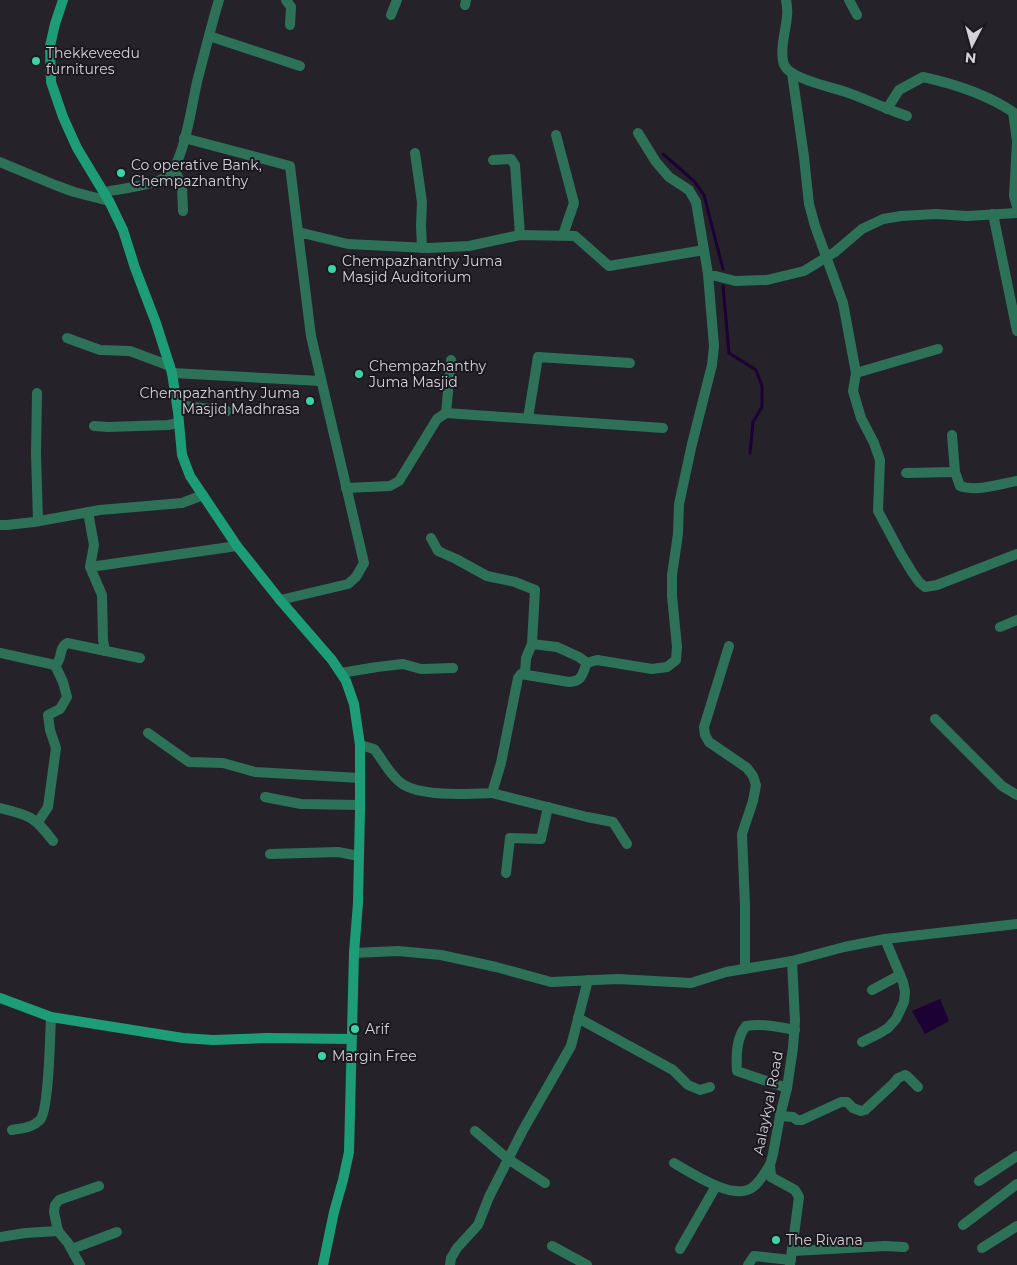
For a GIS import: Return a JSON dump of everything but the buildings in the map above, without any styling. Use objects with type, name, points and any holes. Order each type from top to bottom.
[{"type":"main road","points":[[63,0],[50,46],[51,82],[63,117],[77,148],[107,196],[123,230],[156,323],[171,370],[182,454],[190,476],[237,546],[280,600],[332,660],[346,681],[354,704],[360,746],[360,805],[358,903],[351,1039],[349,1152],[323,1265]]},
{"type":"main road","points":[[0,998],[51,1017],[183,1038],[213,1040],[267,1038],[351,1039]]},
{"type":"street","points":[[0,162],[74,192],[107,196],[160,181],[169,174],[177,162],[219,0]]},
{"type":"street","points":[[286,0],[291,7],[290,25]]},
{"type":"street","points":[[391,15],[397,0]]},
{"type":"street","points":[[786,0],[788,16],[782,51],[783,62],[786,68],[804,79],[847,92],[907,116]]},
{"type":"street","points":[[849,0],[857,15]]},
{"type":"street","points":[[209,36],[300,66]]},
{"type":"street","points":[[792,73],[814,226],[843,303],[856,373],[854,391],[856,400],[861,418],[874,443],[880,460],[878,511],[901,554],[919,582],[925,587],[937,585],[1017,554]]},
{"type":"street","points":[[887,109],[900,90],[923,77],[950,83],[1002,104],[1013,112],[1017,141],[1014,196],[1017,207]]},
{"type":"street","points":[[587,663],[597,660],[652,669],[667,667],[676,660],[677,647],[672,575],[678,534],[679,504],[712,365],[714,346],[708,274],[696,202],[690,190],[669,177],[660,167],[638,133]]},
{"type":"street","points":[[556,135],[574,203],[563,235]]},
{"type":"street","points":[[184,138],[290,166],[311,336],[364,563],[356,577],[348,584],[280,600]]},
{"type":"street","points":[[415,153],[422,202],[422,248]]},
{"type":"street","points":[[493,160],[511,159],[516,165],[520,235]]},
{"type":"street","points":[[174,167],[182,187],[183,211]]},
{"type":"street","points":[[708,274],[735,281],[767,280],[804,271],[835,252],[862,229],[883,219],[901,216],[967,216],[1017,213]]},
{"type":"street","points":[[993,214],[1017,331]]},
{"type":"street","points":[[298,232],[348,244],[422,248],[469,246],[520,235],[575,236],[609,266],[704,250]]},
{"type":"street","points":[[67,338],[100,350],[130,351],[171,370],[321,381]]},
{"type":"street","points":[[856,373],[938,349]]},
{"type":"street","points":[[528,418],[538,357],[630,363]]},
{"type":"street","points":[[446,413],[450,360]]},
{"type":"street","points":[[37,393],[38,521]]},
{"type":"street","points":[[177,405],[227,410]]},
{"type":"street","points":[[346,488],[390,486],[399,481],[437,419],[446,413],[663,428]]},
{"type":"street","points":[[94,426],[168,426],[179,423]]},
{"type":"street","points":[[952,435],[955,472],[960,486],[968,488],[991,486],[1017,481]]},
{"type":"street","points":[[906,473],[955,472]]},
{"type":"street","points":[[0,525],[38,521],[88,512],[182,503],[203,495]]},
{"type":"street","points":[[88,512],[94,545],[90,567],[102,595],[102,626],[105,651]]},
{"type":"street","points":[[431,538],[438,551],[487,576],[515,582],[535,590],[532,644],[526,658],[525,674]]},
{"type":"street","points":[[90,567],[237,546]]},
{"type":"street","points":[[1000,627],[1017,620]]},
{"type":"street","points":[[55,666],[59,662],[62,648],[67,643],[140,658]]},
{"type":"street","points":[[532,644],[557,647],[579,657],[587,663]]},
{"type":"street","points":[[729,646],[704,727],[705,736],[709,742],[747,768],[753,776],[756,785],[753,801],[742,834],[745,969]]},
{"type":"street","points":[[0,653],[55,666]]},
{"type":"street","points":[[492,793],[501,763],[520,674],[569,682],[576,681],[581,678],[587,663]]},
{"type":"street","points":[[341,673],[403,664],[421,668],[453,668]]},
{"type":"street","points":[[38,822],[48,807],[56,748],[50,730],[48,715],[60,708],[67,697],[63,682],[55,666]]},
{"type":"street","points":[[935,719],[1002,786],[1017,795]]},
{"type":"street","points":[[148,733],[189,762],[223,763],[255,772],[360,778]]},
{"type":"street","points":[[360,746],[374,749],[401,784],[418,791],[492,793],[613,822],[628,844]]},
{"type":"street","points":[[265,797],[301,804],[360,805]]},
{"type":"street","points":[[506,873],[510,838],[541,839],[548,807]]},
{"type":"street","points":[[0,808],[24,815],[38,822],[53,841]]},
{"type":"street","points":[[270,854],[338,852],[359,856]]},
{"type":"street","points":[[354,953],[398,951],[440,955],[496,967],[551,982],[618,978],[691,983],[726,972],[792,962],[844,947],[885,939],[1017,924]]},
{"type":"street","points":[[862,1042],[888,1028],[901,1011],[904,1002],[905,992],[900,975],[885,939]]},
{"type":"street","name":"Aalaykyal Road","points":[[766,1177],[774,1154],[793,1048],[795,1021],[792,962]]},
{"type":"street","points":[[872,990],[900,975]]},
{"type":"street","points":[[450,1265],[451,1258],[457,1248],[478,1225],[523,1130],[571,1046],[588,980]]},
{"type":"street","points":[[12,1130],[33,1126],[44,1114],[51,1017]]},
{"type":"street","points":[[578,1018],[672,1070],[688,1085],[700,1090],[710,1087]]},
{"type":"street","points":[[787,1088],[737,1071],[736,1057],[740,1035],[746,1026],[780,1027],[795,1030]]},
{"type":"street","points":[[780,1116],[793,1116],[797,1120],[802,1120],[841,1102],[848,1102],[857,1110],[866,1110],[898,1078],[904,1075],[918,1087]]},
{"type":"street","points":[[475,1131],[508,1160],[545,1183]]},
{"type":"street","points":[[979,1180],[1017,1156]]},
{"type":"street","points":[[674,1163],[716,1186],[739,1191],[747,1190],[766,1177],[795,1190],[799,1197],[791,1259]]},
{"type":"street","points":[[963,1225],[1017,1184]]},
{"type":"street","points":[[80,1265],[72,1249],[58,1231],[54,1212],[55,1205],[59,1200],[99,1186]]},
{"type":"street","points":[[680,1249],[716,1186]]},
{"type":"street","points":[[982,1248],[1017,1226]]},
{"type":"street","points":[[0,1237],[58,1231]]},
{"type":"street","points":[[72,1249],[117,1232]]},
{"type":"street","points":[[552,1246],[587,1265]]},
{"type":"street","points":[[748,1265],[754,1256],[791,1259],[885,1246],[904,1246]]},
{"type":"shaded area","points":[[940,999],[949,1021],[925,1034],[912,1011]]},
{"type":"waterway","points":[[663,154],[694,181],[704,195],[723,269]]},
{"type":"waterway","points":[[723,286],[729,353],[756,370],[762,386],[762,407],[753,422],[750,453]]},
{"type":"place","name":"Thekkeveedu furnitures","points":[[36,61]]},
{"type":"place","name":"Co operative Bank, Chempazhanthy","points":[[121,173]]},
{"type":"place","name":"Chempazhanthy Juma Masjid Auditorium","points":[[332,269]]},
{"type":"place","name":"Chempazhanthy Juma Masjid","points":[[359,374]]},
{"type":"place","name":"Chempazhanthy Juma Masjid Madhrasa","points":[[310,401]]},
{"type":"place","name":"Arif","points":[[355,1029]]},
{"type":"place","name":"Margin Free","points":[[322,1056]]},
{"type":"place","name":"The Rivana","points":[[776,1240]]}]
